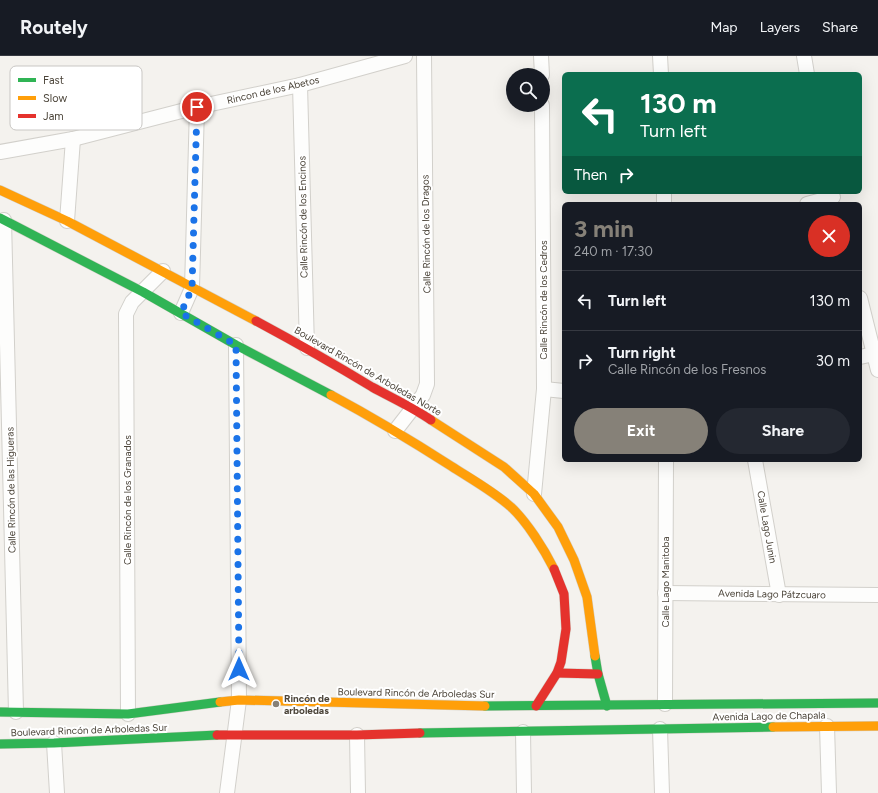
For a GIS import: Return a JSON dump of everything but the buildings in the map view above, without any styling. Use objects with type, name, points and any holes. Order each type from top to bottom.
[{"type":"street","name":"Rincon de los Abetos","points":[[142,121],[197,107],[300,85],[405,56]]},
{"type":"street","name":"Calle Rincón de los Dragos","points":[[395,431],[423,395],[427,384],[424,56]]},
{"type":"street","points":[[542,56],[542,68]]},
{"type":"street","points":[[660,56],[661,72]]},
{"type":"street","points":[[804,56],[807,72]]},
{"type":"street","name":"Calle Rincón de los Encinos","points":[[300,85],[306,348]]},
{"type":"street","points":[[181,313],[192,288],[197,107]]},
{"type":"street","name":"Calle Rincón de los Cedros","points":[[534,494],[544,389],[542,112]]},
{"type":"street","name":"Rincon de los Abetos","points":[[0,152],[73,139],[108,130]]},
{"type":"street","points":[[67,221],[73,139]]},
{"type":"street","name":"Boulevard Rincón de Arboledas Norte","points":[[0,190],[67,221],[306,348],[373,391],[413,408],[504,467],[534,494],[558,527],[574,560],[587,598],[598,674],[606,706]]},
{"type":"street","points":[[816,202],[833,198]]},
{"type":"street","points":[[2,219],[143,292],[236,345],[364,409],[395,431],[492,492],[511,507],[527,524],[553,567],[564,594],[566,629],[561,662],[557,673],[536,706]]},
{"type":"street","name":"Calle Rincón de las Higueras","points":[[2,219],[16,712]]},
{"type":"street","name":"Calle Rincón de los Granados","points":[[128,714],[126,314],[132,302],[163,272]]},
{"type":"street","points":[[862,305],[877,354],[878,370]]},
{"type":"street","points":[[227,793],[239,700],[236,345]]},
{"type":"street","points":[[862,357],[877,354]]},
{"type":"street","points":[[544,389],[562,391]]},
{"type":"street","name":"Calle Lago Manitoba","points":[[665,704],[666,462]]},
{"type":"street","name":"Calle Lago Junin","points":[[755,462],[779,595]]},
{"type":"street","name":"Avenida Lago Pátzcuaro","points":[[665,592],[779,595],[878,595]]},
{"type":"street","points":[[557,673],[598,674]]},
{"type":"street","name":"Boulevard Rincón de Arboledas Sur","points":[[0,712],[128,714],[239,700],[503,709],[536,706],[665,704]]},
{"type":"street","name":"Avenida Lago de Chapala","points":[[665,704],[878,703]]},
{"type":"street","points":[[827,726],[829,793]]},
{"type":"street","name":"Avenida Lago de Chapala","points":[[660,729],[878,726]]},
{"type":"street","name":"Boulevard Rincón de Arboledas Sur","points":[[0,744],[54,743],[234,734],[356,735],[502,728],[523,732],[660,729]]},
{"type":"street","points":[[660,729],[662,793]]},
{"type":"street","points":[[523,732],[524,793]]},
{"type":"street","points":[[356,735],[358,793]]},
{"type":"street","points":[[54,743],[57,793]]},
{"type":"traffic: fast","points":[[0,218],[143,292],[236,345],[331,395]]},
{"type":"traffic: fast","points":[[595,656],[598,674],[607,706]]},
{"type":"traffic: fast","points":[[0,712],[128,714],[220,702]]},
{"type":"traffic: fast","points":[[485,706],[878,703]]},
{"type":"traffic: fast","points":[[420,733],[773,727]]},
{"type":"traffic: fast","points":[[0,744],[54,743],[217,735]]},
{"type":"traffic: slow","points":[[0,190],[67,221],[256,321]]},
{"type":"traffic: slow","points":[[331,395],[422,447],[482,485],[504,501],[517,513],[529,528],[554,569]]},
{"type":"traffic: slow","points":[[431,420],[504,467],[534,494],[558,527],[574,560],[587,597],[595,656]]},
{"type":"traffic: slow","points":[[220,702],[239,700],[485,706]]},
{"type":"traffic: slow","points":[[773,727],[878,726]]},
{"type":"traffic: jam","points":[[256,321],[431,420]]},
{"type":"traffic: jam","points":[[536,706],[557,673],[561,662],[566,629],[564,594],[554,569]]},
{"type":"traffic: jam","points":[[557,673],[598,674]]},
{"type":"traffic: jam","points":[[217,735],[357,735],[420,733]]},
{"type":"place","name":"Rincón de arboledas","points":[[276,704]]},
{"type":"route","points":[[197,107],[192,288],[181,313],[236,345],[239,669]]}]
